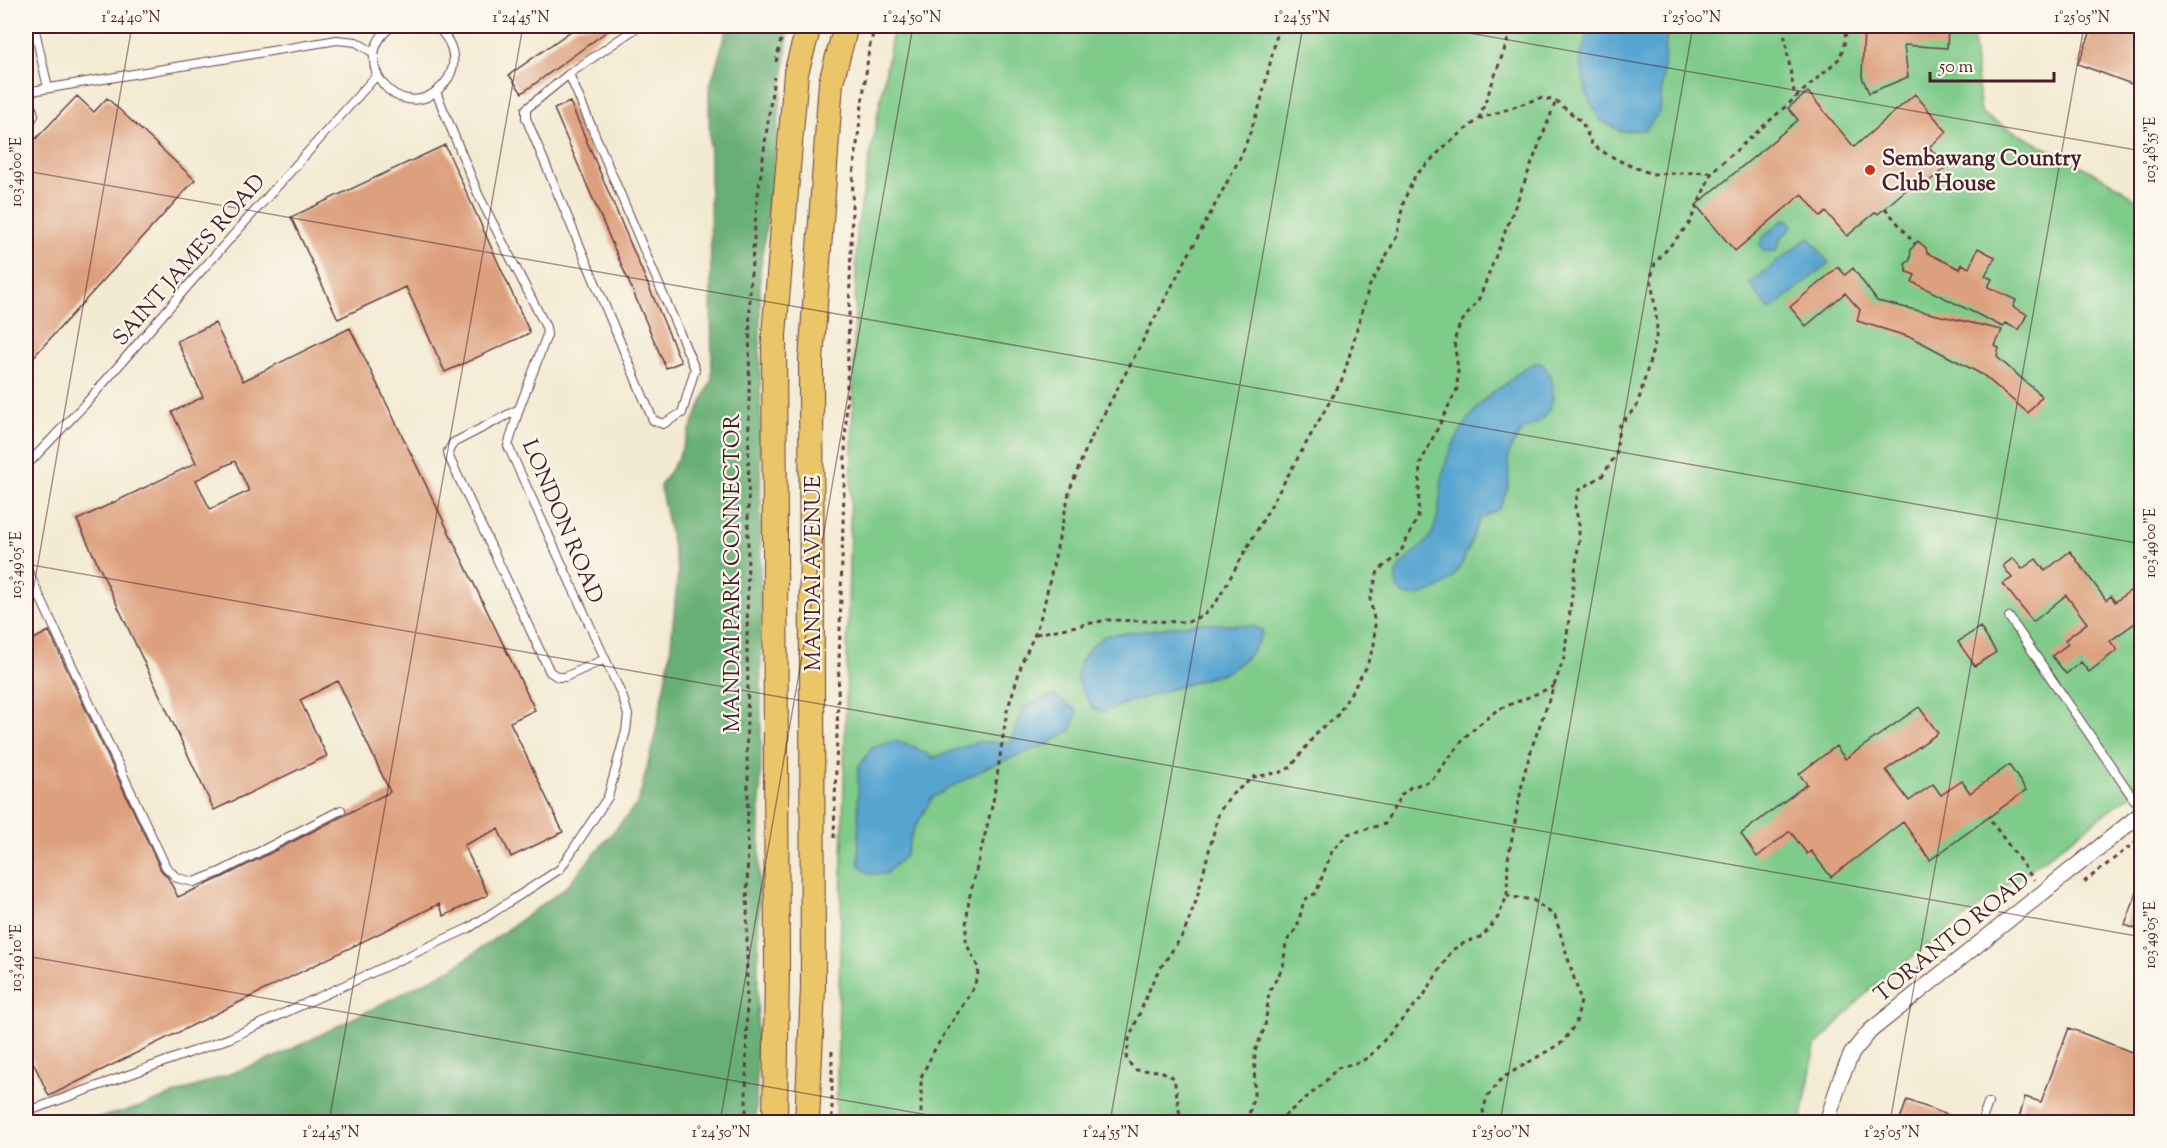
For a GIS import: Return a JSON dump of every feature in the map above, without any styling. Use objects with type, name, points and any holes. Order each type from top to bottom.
[{"type":"main road","name":"MANDAI AVENUE","points":[[775,1122],[777,942],[774,334],[796,73],[808,26]]},
{"type":"main road","name":"MANDAI AVENUE","points":[[807,1122],[813,988],[811,360],[831,82],[846,26]]},
{"type":"street","name":"TORANTO ROAD","points":[[1827,1122],[1840,1080],[1852,1053],[1870,1031],[2142,812]]},
{"type":"lane","points":[[34,26],[48,88]]},
{"type":"lane","points":[[392,26],[378,41],[374,53],[377,75],[382,85],[400,97],[419,98],[436,92],[449,77],[454,58],[445,33],[436,26]]},
{"type":"lane","points":[[445,33],[455,26]]},
{"type":"lane","points":[[569,74],[695,369],[682,413],[663,424],[653,420],[526,118],[526,109],[569,74],[639,26]]},
{"type":"lane","points":[[26,131],[34,114],[26,92],[337,40],[356,42],[374,53]]},
{"type":"lane","name":"SAINT JAMES ROAD","points":[[26,466],[88,401],[377,75]]},
{"type":"lane","name":"LONDON ROAD","points":[[26,1112],[230,1038],[469,928],[560,868],[608,797],[626,731],[628,716],[623,698],[508,446],[519,409],[547,335],[546,327],[480,196],[436,92]]},
{"type":"lane","points":[[519,409],[453,443],[448,452],[449,457],[550,672],[558,677],[565,677],[605,659]]},
{"type":"lane","points":[[26,567],[166,867],[177,878],[194,882],[220,872],[341,810]]},
{"type":"lane","points":[[26,602],[38,595]]},
{"type":"lane","points":[[2009,617],[2142,812]]},
{"type":"lane","points":[[1981,1122],[1988,1102]]},
{"type":"path","name":"MANDAI PARK CONNECTOR","points":[[746,1122],[748,771],[745,750],[749,683],[747,656],[750,286],[756,202],[775,68],[784,26]]},
{"type":"path","points":[[834,848],[853,176],[869,48],[875,26]]},
{"type":"path","points":[[921,1122],[921,1077],[935,1049],[974,987],[979,969],[966,943],[969,899],[993,802],[1007,711],[1023,660],[1043,610],[1070,489],[1088,444],[1242,154],[1260,105],[1279,26]]},
{"type":"path","points":[[1479,119],[1513,26]]},
{"type":"path","points":[[1783,26],[1794,98]]},
{"type":"path","points":[[1277,1122],[1324,1083],[1337,1068],[1359,1062],[1369,1056],[1424,995],[1452,950],[1483,936],[1498,917],[1507,896],[1508,859],[1524,774],[1564,658],[1579,540],[1579,524],[1575,507],[1578,491],[1602,476],[1616,455],[1619,426],[1636,406],[1656,339],[1657,323],[1651,278],[1655,263],[1689,224],[1712,172],[1839,58],[1845,41],[1846,26]]},
{"type":"path","points":[[1035,634],[1107,620],[1188,622],[1205,614],[1217,600],[1343,378],[1369,287],[1396,237],[1404,200],[1415,176],[1445,146],[1479,119],[1540,98],[1556,101],[1582,122],[1592,145],[1626,164],[1653,174],[1712,172]]},
{"type":"path","points":[[1181,1122],[1174,1078],[1161,1071],[1136,1070],[1126,1060],[1129,1039],[1155,976],[1184,933],[1196,901],[1219,812],[1231,795],[1254,777],[1281,772],[1291,766],[1318,731],[1337,716],[1366,668],[1374,645],[1375,624],[1370,598],[1378,571],[1400,553],[1418,517],[1420,464],[1457,389],[1458,369],[1454,341],[1460,324],[1479,299],[1556,101]]},
{"type":"path","points":[[1885,208],[1915,244]]},
{"type":"path","points":[[1247,1122],[1254,1095],[1255,1052],[1265,1027],[1269,992],[1283,967],[1286,942],[1297,928],[1304,900],[1316,892],[1332,851],[1348,834],[1385,824],[1401,795],[1411,787],[1431,781],[1466,736],[1497,710],[1555,686]]},
{"type":"path","points":[[1991,821],[2042,891]]},
{"type":"path","points":[[2079,885],[2142,837]]},
{"type":"path","points":[[1487,1122],[1483,1111],[1487,1097],[1502,1078],[1563,1042],[1576,1023],[1581,1001],[1555,916],[1533,900],[1507,896]]},
{"type":"path","points":[[832,1051],[832,1122]]},
{"type":"green space","points":[[728,26],[789,26],[760,272],[761,749],[756,1122],[79,1122],[134,1109],[276,1057],[453,968],[564,889],[638,803],[655,736],[670,655],[678,571],[660,486],[677,460],[712,379],[709,89]]},
{"type":"green space","points":[[894,26],[1972,26],[1981,114],[2115,184],[2141,203],[2141,787],[1872,987],[1815,1047],[1801,1122],[836,1122],[857,228]]},
{"type":"water","points":[[1589,26],[1667,26],[1660,112],[1645,130],[1620,131],[1600,120],[1587,95],[1580,59]]},
{"type":"water","points":[[1784,219],[1792,225],[1790,230],[1781,237],[1776,251],[1764,251],[1760,245],[1762,238]]},
{"type":"water","points":[[1809,237],[1829,263],[1770,310],[1749,284]]},
{"type":"water","points":[[1541,363],[1552,381],[1552,402],[1544,417],[1524,430],[1512,447],[1508,458],[1508,487],[1499,509],[1481,518],[1465,558],[1451,579],[1437,589],[1418,596],[1402,593],[1398,587],[1397,571],[1430,537],[1439,510],[1445,466],[1462,428],[1488,396],[1526,367]]},
{"type":"water","points":[[1201,623],[1252,626],[1263,630],[1254,648],[1229,671],[1105,712],[1093,709],[1077,680],[1079,665],[1089,649],[1104,636]]},
{"type":"water","points":[[1052,695],[1078,711],[1071,730],[1048,744],[987,767],[932,798],[913,830],[905,856],[885,874],[870,874],[859,865],[858,768],[872,748],[894,741],[915,747],[933,758],[977,742],[1011,742],[1023,708]]},
{"type":"building","points":[[578,26],[614,26],[522,93],[509,75]]},
{"type":"building","points":[[1864,26],[1948,26],[1947,48],[1904,45],[1908,77],[1869,93],[1862,77]]},
{"type":"building","points":[[2093,26],[2142,26],[2142,88],[2078,64]]},
{"type":"building","name":"Sembawang Country Club House","points":[[1808,92],[1854,147],[1915,94],[1947,132],[1929,147],[1946,167],[1919,190],[1914,183],[1878,214],[1876,212],[1847,236],[1826,212],[1821,217],[1802,194],[1735,251],[1696,205],[1798,120],[1788,108]]},
{"type":"building","points":[[77,96],[94,112],[107,98],[195,180],[26,365],[26,149]]},
{"type":"building","points":[[570,102],[681,362],[666,368],[554,109]]},
{"type":"building","points":[[445,145],[530,333],[445,372],[406,287],[338,319],[291,217]]},
{"type":"building","points":[[1918,241],[1926,248],[1927,253],[1960,269],[1962,264],[1969,268],[1978,248],[1995,257],[1985,276],[1992,279],[1988,287],[2016,300],[2013,307],[2027,314],[2019,330],[2005,323],[2003,327],[1912,282],[1915,275],[1907,272],[1905,264],[1910,260],[1911,249]]},
{"type":"building","points":[[1838,267],[1845,275],[1853,268],[1877,301],[2002,330],[1995,346],[1999,348],[1997,357],[2042,396],[2028,413],[1983,375],[1913,338],[1857,321],[1860,310],[1845,293],[1806,326],[1790,307]]},
{"type":"building","points":[[215,323],[243,381],[350,328],[535,710],[510,722],[563,832],[511,857],[498,829],[464,845],[488,895],[444,916],[439,904],[49,1096],[26,1047],[26,643],[49,631],[161,870],[178,897],[223,877],[390,792],[338,681],[300,700],[327,756],[214,810],[77,520],[196,463],[172,412],[203,397],[177,341]],"holes":[[[235,461],[249,491],[210,509],[196,480]]]},
{"type":"building","points":[[2070,551],[2106,600],[2111,596],[2115,602],[2142,582],[2142,618],[2110,641],[2117,650],[2089,672],[2081,662],[2066,674],[2052,656],[2068,644],[2065,640],[2087,623],[2066,595],[2033,622],[2003,584],[2012,578],[2003,566],[2013,558],[2022,569],[2036,559],[2045,571]]},
{"type":"building","points":[[1980,627],[1996,652],[1975,666],[1958,642]]},
{"type":"building","points":[[1919,707],[1938,733],[1886,770],[1909,801],[1933,784],[1941,795],[1962,781],[1970,793],[2009,765],[2026,790],[1930,860],[1903,822],[1831,877],[1811,851],[1807,854],[1790,831],[1757,857],[1741,834],[1807,784],[1799,774],[1836,746],[1845,759]]},
{"type":"building","points":[[2140,884],[2142,884],[2142,931],[2125,925]]},
{"type":"building","points":[[2069,1028],[2142,1056],[2142,1092],[2130,1122],[2018,1122],[2025,1097],[2041,1102]]},
{"type":"building","points":[[1907,1100],[1964,1121],[1964,1122],[1899,1122]]},
{"type":"place","name":"Sembawang Country Club House","points":[[1870,170]]}]
